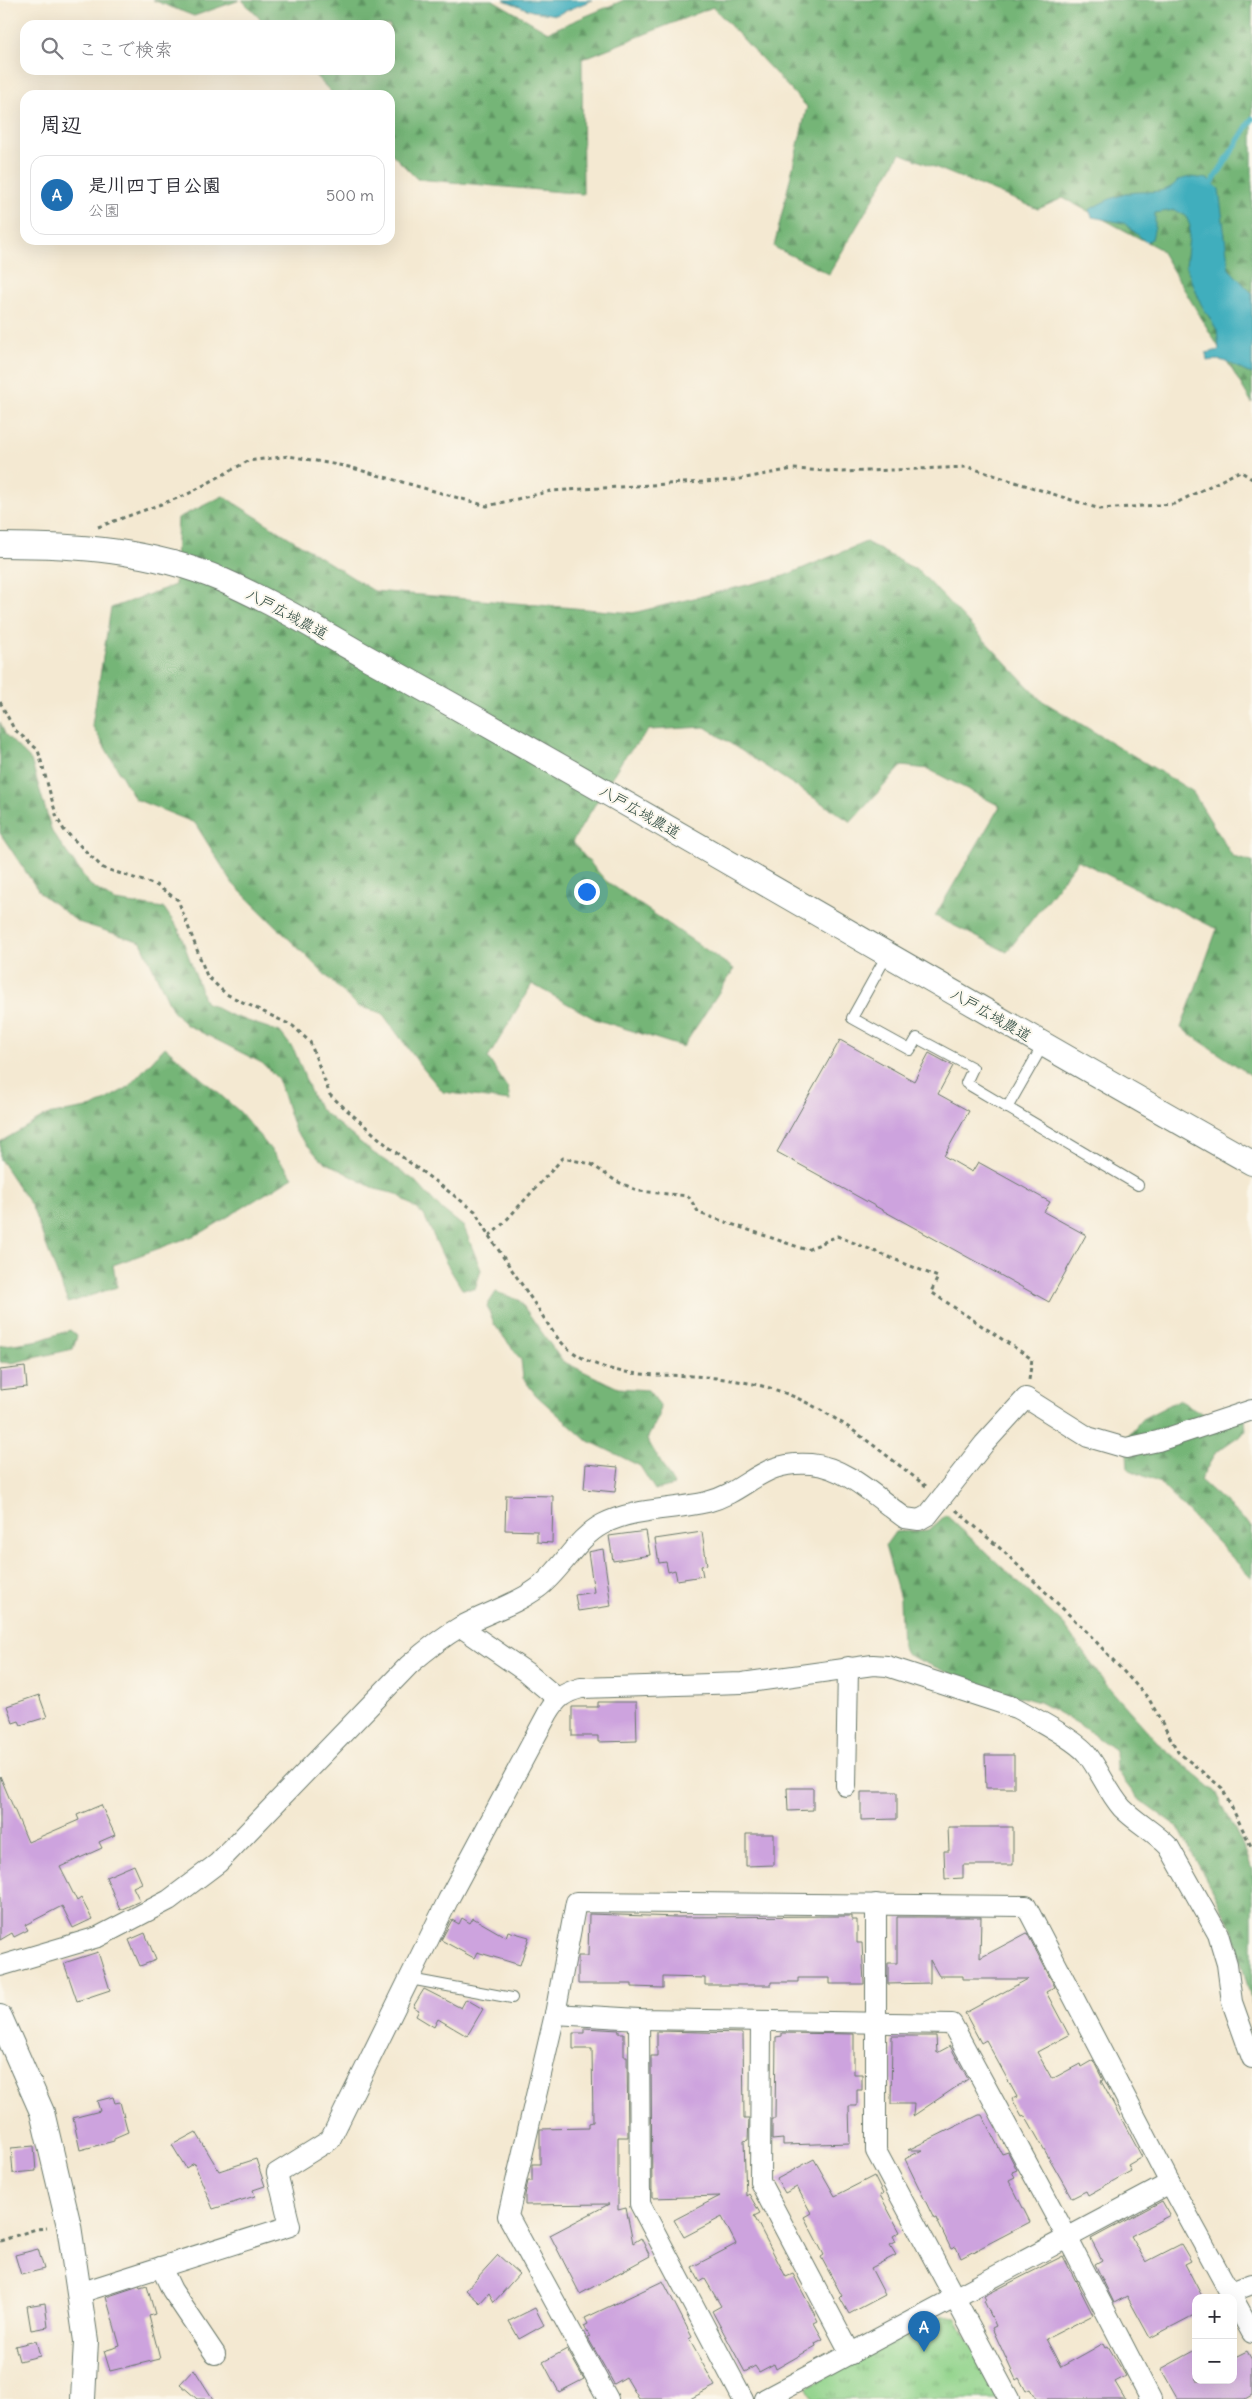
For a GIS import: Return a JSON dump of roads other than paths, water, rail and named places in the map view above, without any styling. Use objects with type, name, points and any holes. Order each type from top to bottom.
[{"type":"street","name":"八戸広域農道","points":[[0,545],[58,545],[115,550],[172,564],[221,580],[316,628],[1252,1163]]},
{"type":"street","points":[[0,1966],[98,1938],[168,1900],[218,1864],[409,1665],[438,1640],[521,1599],[540,1587],[582,1540],[602,1524],[628,1515],[707,1502],[726,1495],[760,1473],[786,1463],[813,1464],[837,1470],[905,1518],[919,1520],[928,1515],[984,1444],[1026,1398],[1088,1437],[1126,1448],[1158,1441],[1252,1410]]},
{"type":"street","points":[[461,1627],[526,1672],[557,1698]]},
{"type":"street","points":[[79,2293],[290,2226],[277,2173],[330,2140],[448,1900],[557,1698],[566,1692],[581,1688],[742,1683],[848,1667],[887,1666],[1016,1708],[1086,1752],[1121,1806],[1138,1824],[1158,1836],[1169,1847],[1218,1934],[1227,1964],[1232,2002],[1252,2058]]},
{"type":"street","points":[[846,1786],[848,1667]]},
{"type":"street","points":[[608,2399],[508,2216],[555,2014],[576,1902],[1026,1906],[1170,2183],[1252,2333]]},
{"type":"street","points":[[876,1904],[876,2151],[1009,2399]]},
{"type":"street","points":[[555,2014],[639,2018],[876,2021],[952,2024],[1068,2239],[1151,2399]]},
{"type":"street","points":[[0,2016],[42,2112],[70,2226],[86,2341],[83,2399]]},
{"type":"street","points":[[639,2018],[640,2204],[743,2399]]},
{"type":"street","points":[[760,2021],[760,2182],[851,2354]]},
{"type":"street","points":[[765,2399],[956,2299],[1170,2183]]},
{"type":"street","points":[[161,2267],[172,2290],[215,2354]]},
{"type":"street","points":[[1231,2292],[1252,2284]]},
{"type":"lane","points":[[887,954],[852,1018],[910,1050],[917,1038],[973,1068],[966,1083],[1138,1185]]},
{"type":"lane","points":[[1007,1108],[1043,1045]]},
{"type":"lane","points":[[410,1978],[512,1998]]},
{"type":"water","points":[[504,0],[592,0],[556,15],[532,11]]},
{"type":"water","points":[[1190,177],[1208,179],[1219,189],[1229,269],[1252,293],[1252,374],[1227,362],[1207,361],[1206,353],[1219,350],[1217,330],[1201,304],[1186,266],[1190,226],[1186,216],[1175,210],[1155,213],[1152,239],[1146,242],[1124,223],[1092,217],[1089,210],[1119,196],[1162,190],[1173,185],[1178,180]]},
{"type":"waterway","points":[[1208,189],[1252,119]]},
{"type":"place","name":"是川四丁目公園","points":[[924,2352]]}]
